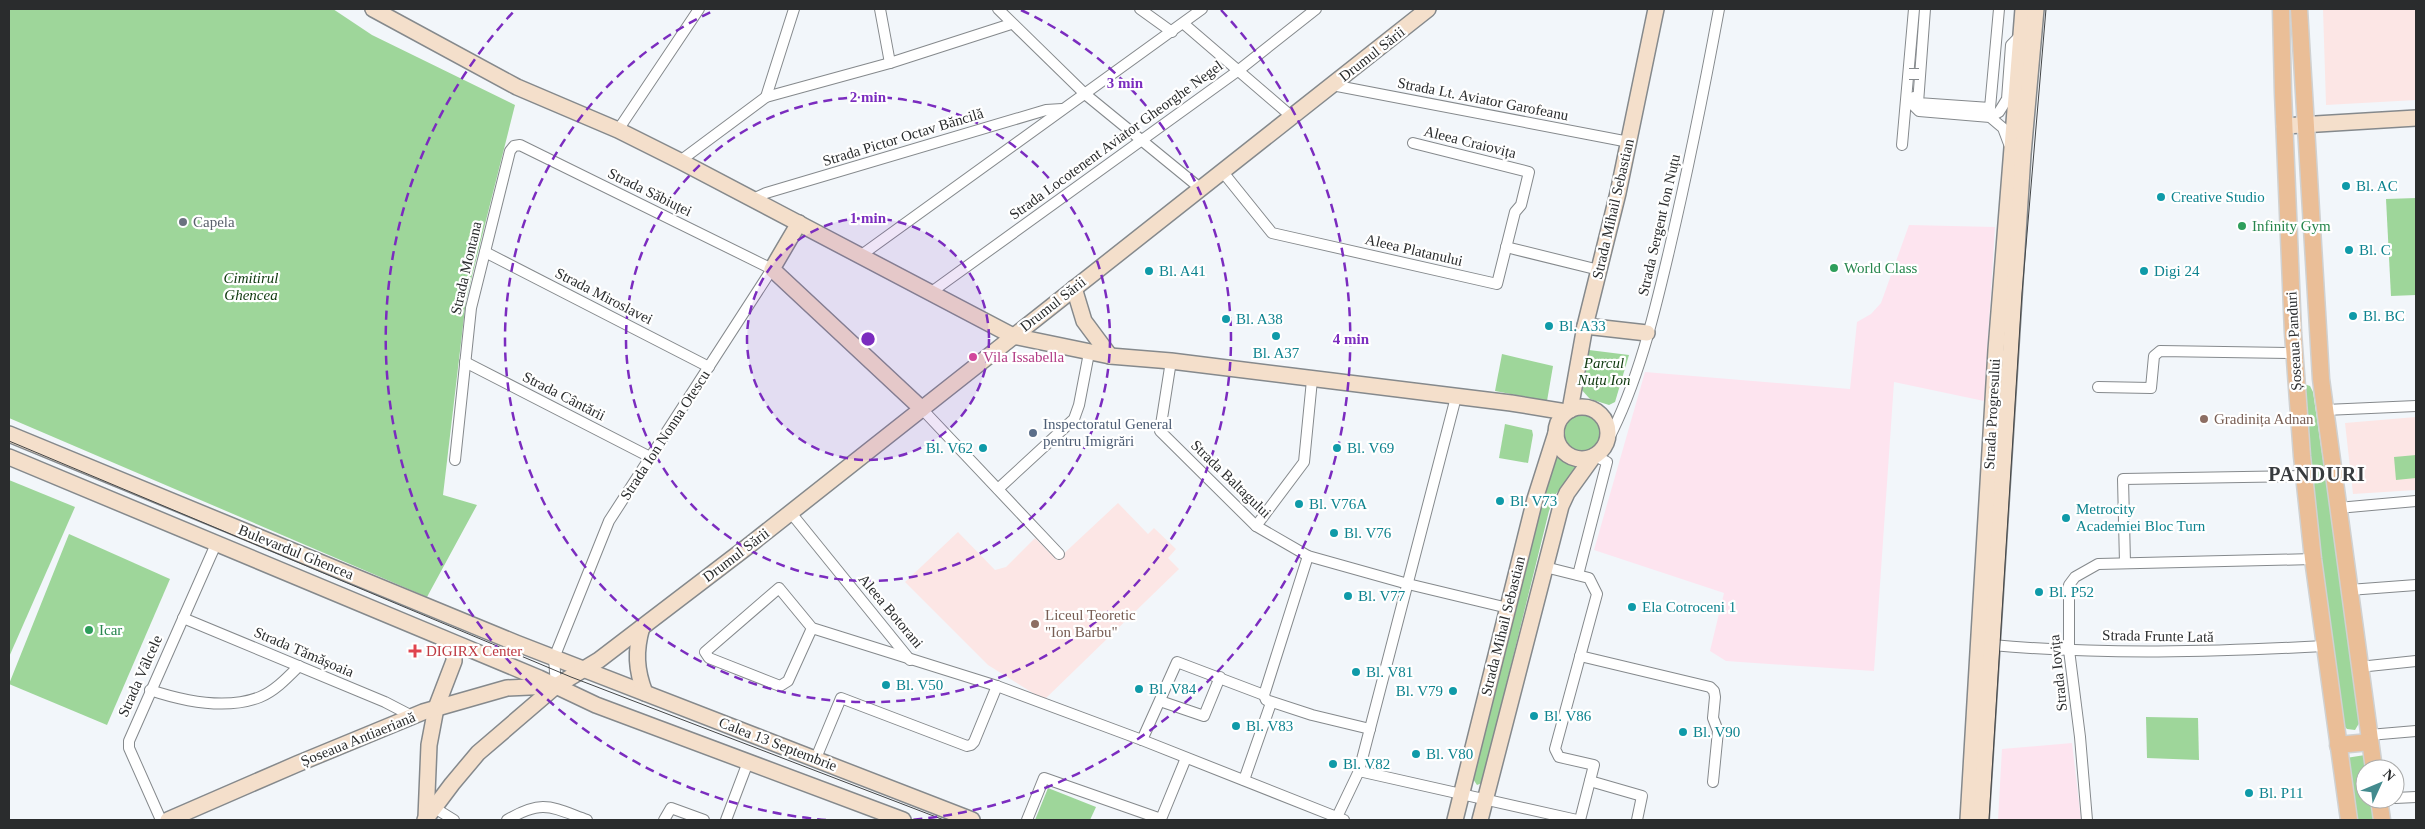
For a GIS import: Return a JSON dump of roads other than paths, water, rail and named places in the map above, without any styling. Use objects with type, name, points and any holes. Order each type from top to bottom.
[{"type":"main road","points":[[373,9],[517,87],[618,130],[680,161],[1013,336],[1110,356],[1171,361],[1312,380],[1456,397],[1545,408],[1568,411],[1582,406],[1598,412],[1608,425],[1607,442],[1601,452],[1594,457],[1584,459],[1568,455],[1557,442],[1553,415],[1545,408]]},
{"type":"main road","name":"Drumul Sării","points":[[428,815],[478,754],[556,686],[584,669],[791,513],[1428,9]]},
{"type":"main road","name":"Strada Mihail Sebastian","points":[[1568,411],[1585,326],[1629,142],[1656,9]]},
{"type":"main road","name":"Strada Progresului","points":[[2011,235],[2010,148],[2023,9]]},
{"type":"main road","name":"Strada Progresului","points":[[1968,820],[1985,644],[2011,235],[2036,9]]},
{"type":"main road","name":"Șoseaua Panduri","points":[[2281,9],[2294,353],[2304,476],[2324,646],[2349,820]]},
{"type":"main road","name":"Șoseaua Panduri","points":[[2299,9],[2321,379],[2373,759]]},
{"type":"main road","points":[[2284,126],[2416,118]]},
{"type":"main road","name":"Strada Ion Nonna Otescu","points":[[772,269],[799,223]]},
{"type":"main road","points":[[772,269],[922,409]]},
{"type":"main road","points":[[1074,288],[1084,321],[1110,356]]},
{"type":"main road","points":[[1585,326],[1647,333]]},
{"type":"main road","points":[[2296,379],[2321,379]]},
{"type":"main road","points":[[1556,429],[1568,411]]},
{"type":"main road","name":"Strada Mihail Sebastian","points":[[1455,820],[1535,499],[1556,429]]},
{"type":"main road","name":"Bulevardul Ghencea","points":[[9,434],[584,669]]},
{"type":"main road","name":"Bulevardul Ghencea","points":[[9,457],[556,686]]},
{"type":"main road","name":"Strada Mihail Sebastian","points":[[1480,820],[1564,499],[1594,457]]},
{"type":"main road","points":[[72,483],[80,464]]},
{"type":"main road","points":[[642,626],[636,651],[637,668],[645,693]]},
{"type":"main road","points":[[428,815],[428,752],[436,708],[454,661],[454,655],[442,638]]},
{"type":"main road","name":"Strada Progresului","points":[[1981,820],[1985,644]]},
{"type":"main road","name":"Calea 13 Septembrie","points":[[584,669],[972,820]]},
{"type":"main road","name":"Calea 13 Septembrie","points":[[556,686],[596,705],[903,820]]},
{"type":"main road","name":"Șoseaua Antiaeriană","points":[[168,820],[412,716],[507,688],[556,686]]},
{"type":"main road","points":[[2338,746],[2370,738]]},
{"type":"street","points":[[618,130],[699,9]]},
{"type":"street","points":[[766,97],[794,9]]},
{"type":"street","points":[[880,9],[890,63]]},
{"type":"street","points":[[998,9],[1011,24],[1086,94],[1200,188]]},
{"type":"street","points":[[1140,9],[1172,32]]},
{"type":"street","points":[[860,256],[1184,24],[1202,9]]},
{"type":"street","name":"Strada Locotenent Aviator Gheorghe Negel","points":[[930,293],[1239,70],[1316,9]]},
{"type":"street","name":"Strada Sergent Ion Nuțu","points":[[1607,442],[1622,411],[1658,296],[1697,131],[1719,9]]},
{"type":"street","points":[[1914,9],[1914,74],[1918,103],[1990,108],[1999,9]]},
{"type":"street","points":[[1921,9],[1914,108],[1919,111],[1990,117],[1999,112],[2007,99],[2011,45],[2020,36]]},
{"type":"street","points":[[1902,145],[1925,9]]},
{"type":"street","points":[[680,161],[766,97],[890,63],[1011,24]]},
{"type":"street","points":[[1184,24],[1291,116]]},
{"type":"street","name":"Strada Lt. Aviator Garofeanu","points":[[1332,85],[1629,142]]},
{"type":"street","name":"Strada Pictor Octav Băncilă","points":[[753,200],[766,193],[1046,110],[1063,109]]},
{"type":"street","points":[[1990,117],[2003,128],[2010,148]]},
{"type":"street","name":"Aleea Craiovița","points":[[1413,143],[1530,172],[1521,204],[1515,212],[1506,248]]},
{"type":"street","name":"Strada Săbiuței","points":[[514,146],[520,145],[772,269]]},
{"type":"street","name":"Strada Montana","points":[[455,460],[471,308],[510,150],[514,146]]},
{"type":"street","name":"Aleea Platanului","points":[[1222,171],[1272,234],[1497,284],[1506,248]]},
{"type":"street","points":[[1506,248],[1599,270]]},
{"type":"street","name":"Strada Miroslavei","points":[[485,252],[710,367]]},
{"type":"street","name":"Strada Ion Nonna Otescu","points":[[554,658],[609,521],[772,269]]},
{"type":"street","points":[[2098,386],[2151,388],[2154,356],[2160,350],[2294,353]]},
{"type":"street","points":[[998,489],[1074,419],[1079,405],[1089,353]]},
{"type":"street","name":"Strada Baltagului","points":[[1171,361],[1160,430],[1258,528],[1308,556],[1408,584],[1508,608]]},
{"type":"street","name":"Strada Cântării","points":[[465,362],[650,457]]},
{"type":"street","points":[[1258,528],[1304,462],[1312,380]]},
{"type":"street","points":[[1456,397],[1359,771],[1578,820],[1594,765],[1558,757],[1555,749],[1597,594],[1589,578],[1545,568]]},
{"type":"street","points":[[2325,410],[2416,406]]},
{"type":"street","points":[[922,409],[1059,554]]},
{"type":"street","points":[[1578,575],[1607,462],[1594,457]]},
{"type":"street","points":[[2304,476],[2123,480],[2125,563],[2313,559]]},
{"type":"street","points":[[2338,508],[2416,501]]},
{"type":"street","name":"Aleea Botorani","points":[[791,513],[910,660],[997,686],[1142,740],[1341,819],[1359,771]]},
{"type":"street","name":"Strada Vâlcele","points":[[161,820],[129,748],[130,735],[216,544]]},
{"type":"street","points":[[1244,780],[1308,556]]},
{"type":"street","name":"Strada Iovița","points":[[2087,820],[2080,737],[2069,650],[2069,585],[2075,577],[2098,564],[2125,563]]},
{"type":"street","points":[[2349,590],[2416,585]]},
{"type":"street","points":[[812,628],[788,682],[780,686],[709,658],[706,655],[707,648],[778,588],[812,628],[910,660]]},
{"type":"street","name":"Strada Tămășoaia","points":[[183,618],[299,666],[412,716]]},
{"type":"street","name":"Strada Frunte Lată","points":[[1985,644],[2069,650],[2210,652],[2324,646]]},
{"type":"street","points":[[1580,656],[1710,688],[1714,691],[1716,697],[1713,718],[1718,731],[1713,782]]},
{"type":"street","points":[[554,658],[556,686]]},
{"type":"street","points":[[1142,740],[1177,662],[1220,677],[1268,699],[1370,729]]},
{"type":"street","points":[[2359,667],[2416,662]]},
{"type":"street","points":[[150,690],[217,702],[250,700],[270,691],[299,666]]},
{"type":"street","points":[[1160,701],[1204,716],[1220,677]]},
{"type":"street","points":[[816,758],[841,698],[967,746],[974,742],[997,686]]},
{"type":"street","points":[[2370,738],[2416,731]]},
{"type":"street","points":[[1027,820],[1044,778],[1161,819],[1186,758]]},
{"type":"street","points":[[726,820],[748,762]]},
{"type":"street","points":[[1590,781],[1642,796],[1637,820]]},
{"type":"street","points":[[507,820],[540,806],[548,806],[573,818],[587,820]]},
{"type":"street","points":[[664,820],[669,809],[674,808],[704,820]]},
{"type":"street","points":[[428,815],[454,820]]},
{"type":"tram line","points":[[1989,820],[2022,293],[2046,9]]},
{"type":"tram line","points":[[9,441],[571,677],[944,820]]},
{"type":"place","name":"Bl. AC","points":[[2346,186]]},
{"type":"place","name":"Creative Studio","points":[[2161,197]]},
{"type":"place","name":"Capela","points":[[183,222]]},
{"type":"place","name":"Infinity Gym","points":[[2242,226]]},
{"type":"place","name":"Bl. C","points":[[2349,250]]},
{"type":"place","name":"World Class","points":[[1834,268]]},
{"type":"place","name":"Bl. A41","points":[[1149,271]]},
{"type":"place","name":"Digi 24","points":[[2144,271]]},
{"type":"place","name":"Bl. BC","points":[[2353,316]]},
{"type":"place","name":"Bl. A38","points":[[1226,319]]},
{"type":"place","name":"Bl. A33","points":[[1549,326]]},
{"type":"place","name":"Bl. A37","points":[[1276,336]]},
{"type":"place","name":"Vila Issabella","points":[[973,357]]},
{"type":"place","name":"Gradinița Adnan","points":[[2204,419]]},
{"type":"place","name":"Inspectoratul General pentru Imigrări","points":[[1033,433]]},
{"type":"place","name":"Bl. V62","points":[[983,448]]},
{"type":"place","name":"Bl. V69","points":[[1337,448]]},
{"type":"place","name":"Bl. V73","points":[[1500,501]]},
{"type":"place","name":"Bl. V76A","points":[[1299,504]]},
{"type":"place","name":"Metrocity Academiei Bloc Turn","points":[[2066,518]]},
{"type":"place","name":"Bl. V76","points":[[1334,533]]},
{"type":"place","name":"Bl. P52","points":[[2039,592]]},
{"type":"place","name":"Bl. V77","points":[[1348,596]]},
{"type":"place","name":"Ela Cotroceni 1","points":[[1632,607]]},
{"type":"place","name":"Liceul Teoretic \"Ion Barbu\"","points":[[1035,624]]},
{"type":"place","name":"Icar","points":[[89,630]]},
{"type":"place","name":"DIGIRX Center","points":[[415,651]]},
{"type":"place","name":"Bl. V81","points":[[1356,672]]},
{"type":"place","name":"Bl. V50","points":[[886,685]]},
{"type":"place","name":"Bl. V84","points":[[1139,689]]},
{"type":"place","name":"Bl. V79","points":[[1453,691]]},
{"type":"place","name":"Bl. V86","points":[[1534,716]]},
{"type":"place","name":"Bl. V83","points":[[1236,726]]},
{"type":"place","name":"Bl. V90","points":[[1683,732]]},
{"type":"place","name":"Bl. V80","points":[[1416,754]]},
{"type":"place","name":"Bl. V82","points":[[1333,764]]},
{"type":"place","name":"Bl. P11","points":[[2249,793]]},
{"type":"district","name":"PANDURI","points":[[2317,474]]},
{"type":"park label","name":"Cimitirul Ghencea","points":[[251,286]]},
{"type":"park label","name":"Parcul Nuțu Ion","points":[[1604,372]]}]
